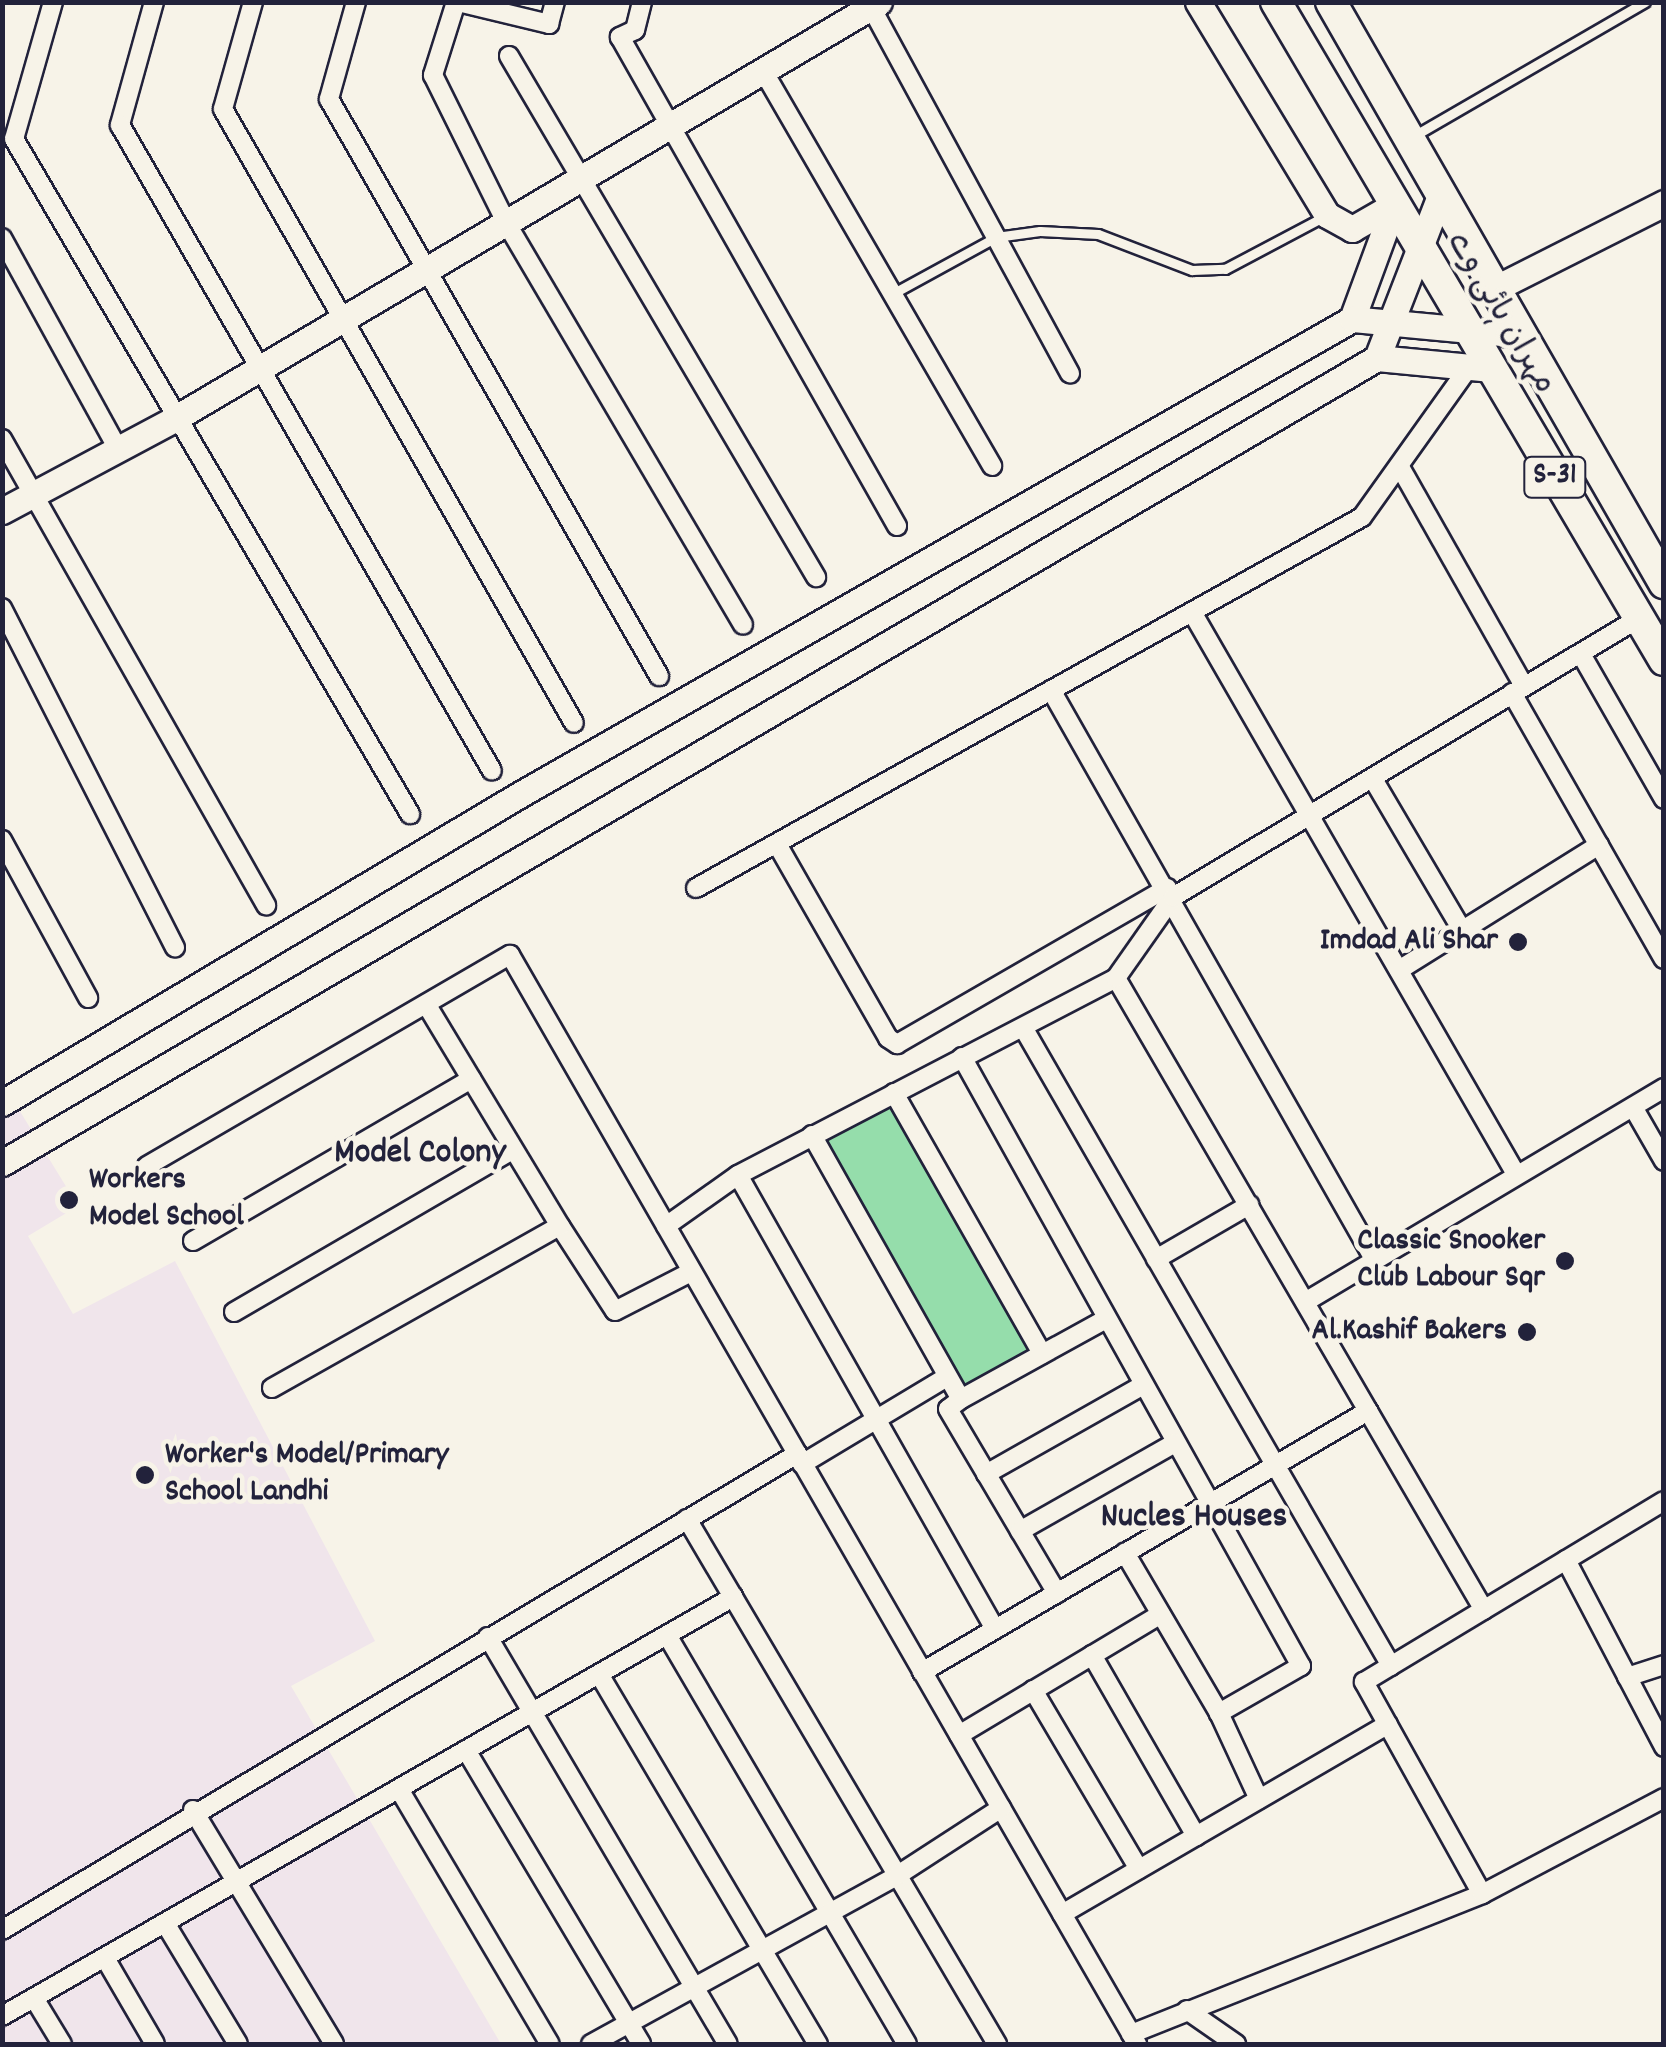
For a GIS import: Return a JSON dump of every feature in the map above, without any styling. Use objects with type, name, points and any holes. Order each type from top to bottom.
[{"type":"main road","name":"مہران ہائی وے","points":[[1276,2],[1468,330],[1480,368],[1664,660]]},
{"type":"main road","name":"مہران ہائی وے","points":[[1331,2],[1664,583]]},
{"type":"street","points":[[53,2],[14,139],[174,419],[410,814]]},
{"type":"street","points":[[154,2],[120,125],[492,770]]},
{"type":"street","points":[[252,2],[222,109],[574,724]]},
{"type":"street","points":[[356,2],[329,99],[659,676]]},
{"type":"street","points":[[554,2],[549,24],[457,2],[433,75],[508,224],[743,625]]},
{"type":"street","points":[[642,2],[635,30],[620,37],[897,526]]},
{"type":"street","points":[[1198,2],[1327,215],[1352,228],[1394,205]]},
{"type":"street","points":[[2,511],[174,419],[765,74],[873,4],[1070,374]]},
{"type":"street","points":[[509,56],[816,577]]},
{"type":"street","points":[[765,74],[992,466]]},
{"type":"street","points":[[1376,358],[1441,193]]},
{"type":"street","points":[[1494,288],[1664,204]]},
{"type":"street","points":[[1352,319],[1394,205]]},
{"type":"street","points":[[2,238],[118,449]]},
{"type":"street","points":[[2,1103],[520,795],[1352,319],[1520,334]]},
{"type":"street","points":[[2,1162],[1376,358],[1480,368]]},
{"type":"street","points":[[696,888],[1362,517],[1480,368]]},
{"type":"street","points":[[2,440],[266,905]]},
{"type":"street","points":[[1400,467],[1598,845],[1664,959]]},
{"type":"street","points":[[2,608],[175,948]]},
{"type":"street","points":[[1192,612],[1516,1174]]},
{"type":"street","points":[[777,844],[897,1044],[1374,779],[1639,618]]},
{"type":"street","points":[[1581,654],[1664,799]]},
{"type":"street","points":[[1051,690],[1170,893],[1373,1258]]},
{"type":"street","points":[[1374,779],[1462,930]]},
{"type":"street","points":[[2,840],[88,998]]},
{"type":"street","points":[[1399,970],[1598,845]]},
{"type":"street","points":[[666,1226],[738,1175],[1116,978],[1170,893]]},
{"type":"street","points":[[147,1166],[510,955],[1134,2039],[1187,2010],[1482,1894],[1664,1798]]},
{"type":"street","points":[[1116,978],[1484,1610]]},
{"type":"street","points":[[426,1004],[614,1311],[691,1272]]},
{"type":"street","points":[[1024,1029],[1392,1666]]},
{"type":"street","points":[[962,1057],[1301,1666],[1219,1714]]},
{"type":"street","points":[[192,1241],[470,1080]]},
{"type":"street","points":[[1305,1302],[1664,1088]]},
{"type":"street","points":[[894,1092],[1042,1354]]},
{"type":"street","points":[[1633,1107],[1664,1161]]},
{"type":"street","points":[[812,1135],[961,1399]]},
{"type":"street","points":[[234,1312],[512,1150]]},
{"type":"street","points":[[738,1175],[995,1629]]},
{"type":"street","points":[[1156,1259],[1249,1206]]},
{"type":"street","points":[[272,1388],[560,1226]]},
{"type":"street","points":[[1056,1593],[948,1408],[1106,1319]]},
{"type":"street","points":[[2,1930],[193,1810],[687,1520],[876,1420],[948,1376]]},
{"type":"street","points":[[986,1474],[1142,1385]]},
{"type":"street","points":[[922,1672],[1368,1410]]},
{"type":"street","points":[[1020,1531],[1176,1443]]},
{"type":"street","points":[[1482,1894],[1364,1682],[1664,1501]]},
{"type":"street","points":[[687,1520],[997,2044]]},
{"type":"street","points":[[1125,1553],[1219,1714],[1259,1799]]},
{"type":"street","points":[[1566,1560],[1664,1747]]},
{"type":"street","points":[[2,2016],[165,1923],[238,1876],[399,1789],[733,1597]]},
{"type":"street","points":[[958,1735],[1161,1614]]},
{"type":"street","points":[[667,1635],[907,2044]]},
{"type":"street","points":[[488,1637],[728,2044]]},
{"type":"street","points":[[1092,1655],[1196,1836]]},
{"type":"street","points":[[1627,1677],[1664,1665]]},
{"type":"street","points":[[599,1674],[818,2044]]},
{"type":"street","points":[[1034,1690],[1139,1869]]},
{"type":"street","points":[[1062,1914],[1388,1724]]},
{"type":"street","points":[[466,1750],[641,2044]]},
{"type":"street","points":[[399,1789],[550,2044]]},
{"type":"street","points":[[591,2044],[898,1874],[1001,1808]]},
{"type":"street","points":[[193,1810],[238,1876],[334,2044]]},
{"type":"street","points":[[165,1923],[238,2044]]},
{"type":"street","points":[[105,1958],[155,2044]]},
{"type":"street","points":[[34,1998],[62,2044]]},
{"type":"street","points":[[1187,2010],[1236,2044]]},
{"type":"lane","points":[[1410,139],[1645,2]]},
{"type":"lane","points":[[892,294],[996,237],[1040,230],[1098,234],[1192,270],[1224,270],[1327,215]]},
{"type":"shaded area","points":[[2,1082],[78,1206],[28,1236],[73,1314],[175,1261],[375,1641],[291,1686],[501,2044],[3,2044]]},
{"type":"green space","points":[[888,1104],[1034,1351],[962,1394],[823,1138]]},
{"type":"place","name":"Imdad Ali Shar","points":[[1518,942]]},
{"type":"place","name":"Workers Model School","points":[[69,1200]]},
{"type":"place","name":"Classic Snooker Club Labour Sqr","points":[[1565,1261]]},
{"type":"place","name":"Al.Kashif Bakers","points":[[1527,1332]]},
{"type":"place","name":"Worker's Model/Primary School Landhi","points":[[145,1475]]},
{"type":"district","name":"Model Colony","points":[[420,1154]]},
{"type":"district","name":"Nucles Houses","points":[[1194,1518]]}]
